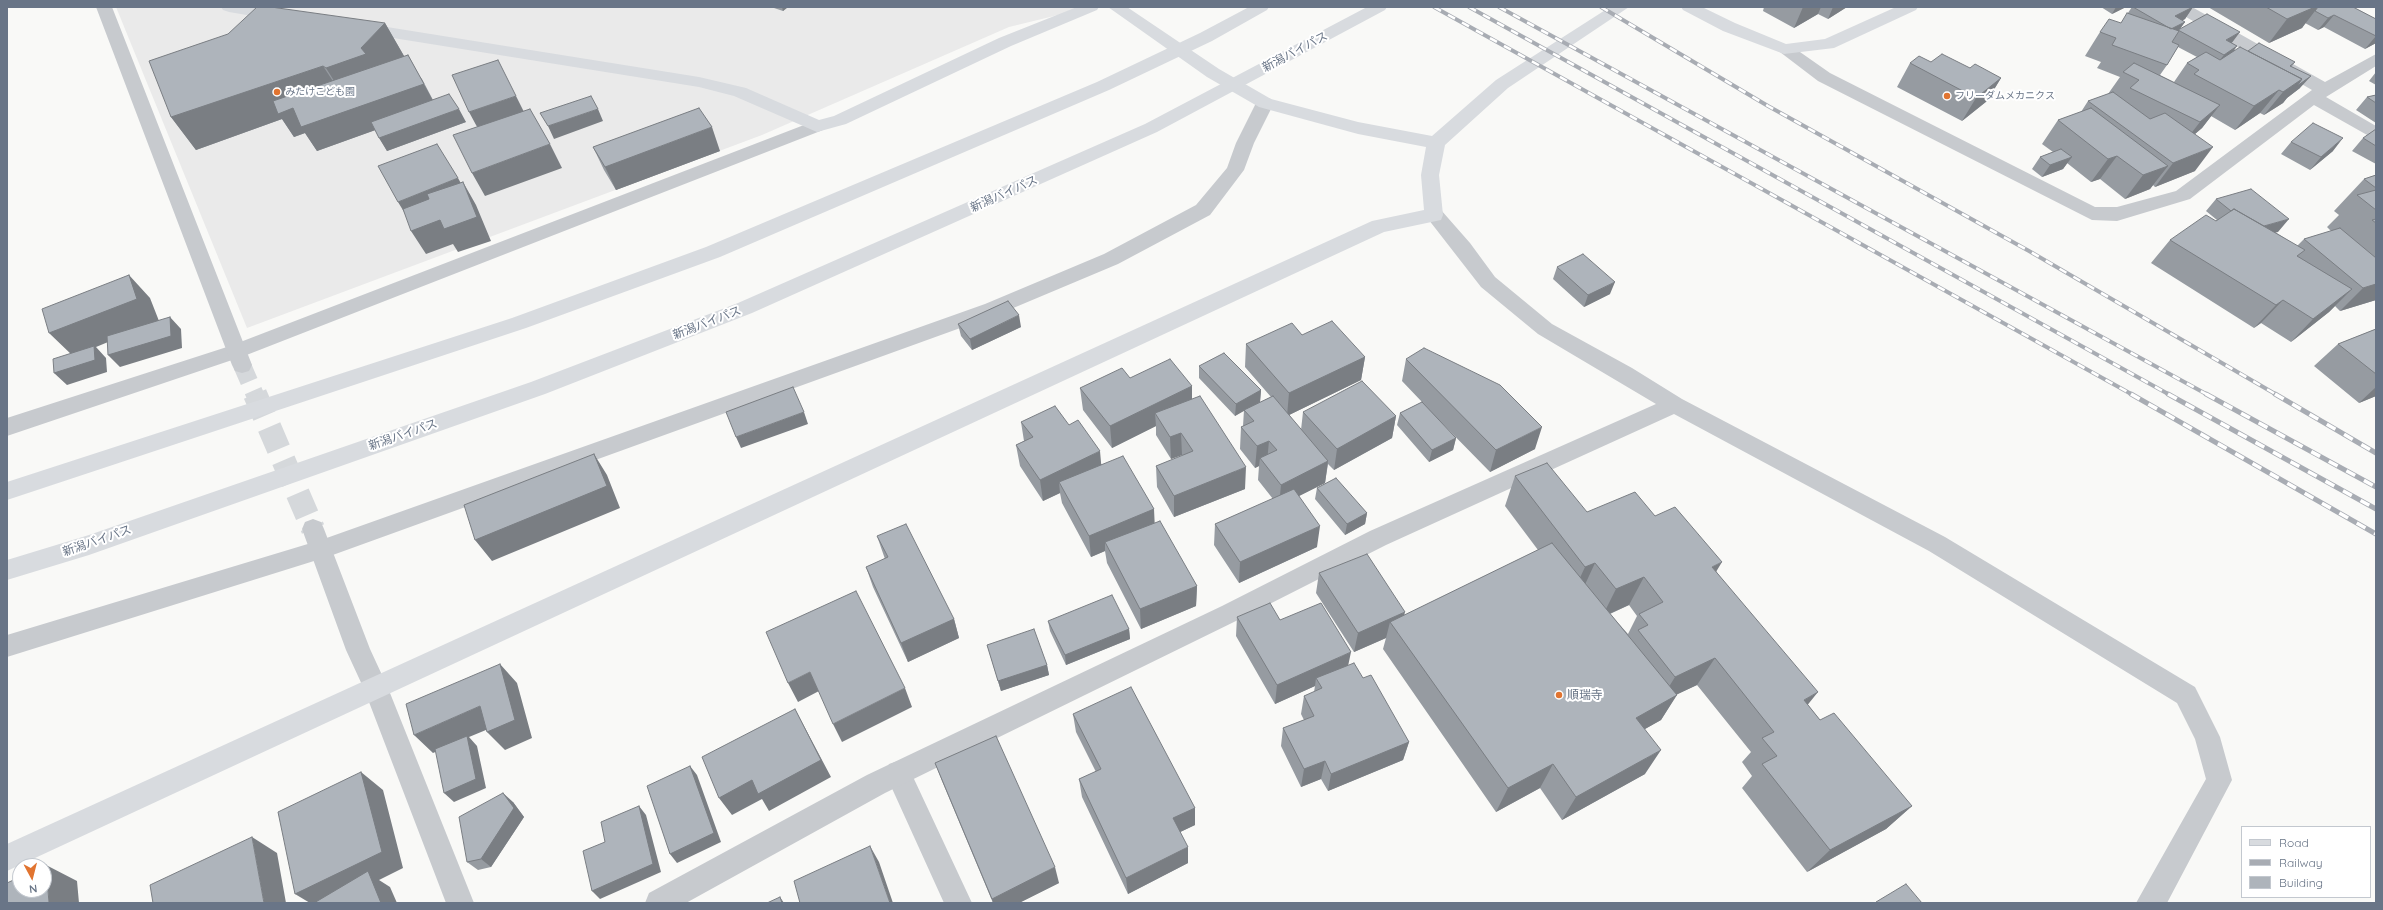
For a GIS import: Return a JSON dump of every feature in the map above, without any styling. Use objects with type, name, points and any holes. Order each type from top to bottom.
[{"type":"main road","points":[[229,7],[299,18]]},
{"type":"main road","points":[[346,26],[698,82],[740,92],[818,126],[840,120],[1005,42],[1091,7]]},
{"type":"main road","points":[[1116,7],[1213,73],[1266,103],[1358,128],[1436,143]]},
{"type":"main road","points":[[7,491],[511,325],[713,252],[1103,86],[1206,37],[1261,7]]},
{"type":"main road","name":"新潟バイパス","points":[[7,570],[89,544],[538,388],[745,308],[1151,128],[1379,7]]},
{"type":"main road","points":[[7,858],[1379,226],[1434,215],[1430,175],[1436,143],[1502,84],[1621,7]]},
{"type":"main road","points":[[1689,7],[1729,27],[1784,49],[1828,44],[1908,7]]},
{"type":"street","points":[[104,7],[240,358]]},
{"type":"street","points":[[2180,7],[2319,93],[2376,134]]},
{"type":"street","points":[[1784,49],[1824,77],[2092,213],[2117,214],[2183,195],[2319,93],[2376,59]]},
{"type":"street","points":[[7,646],[992,309],[1111,259],[1203,210],[1235,170],[1245,143],[1266,103]]},
{"type":"street","points":[[7,427],[240,358],[818,126]]},
{"type":"street","points":[[1434,215],[1463,248],[1488,282],[1545,329],[1625,374],[1674,405],[1736,436],[1793,469],[1936,544],[2186,695],[2207,737],[2219,780],[2154,902]]},
{"type":"street","points":[[659,903],[898,773],[1230,613],[1378,538],[1674,405]]},
{"type":"street","points":[[317,539],[358,650],[376,688],[460,903]]},
{"type":"street","points":[[898,773],[958,903]]},
{"type":"shaded area","points":[[116,7],[1091,7],[1009,27],[762,135],[247,328]]},
{"type":"building","points":[[257,7],[271,7],[385,23],[361,48],[366,54],[326,68],[323,66],[171,117],[149,61],[228,34]]},
{"type":"building","points":[[2133,7],[2193,7],[2175,16],[2185,22],[2171,29]]},
{"type":"building","points":[[2266,7],[2315,7],[2287,19]]},
{"type":"building","points":[[2318,7],[2353,7],[2376,19],[2376,36],[2334,15],[2328,18],[2315,11]]},
{"type":"building","points":[[2127,13],[2179,31],[2172,42],[2179,45],[2167,65],[2112,45],[2116,38],[2100,32],[2109,19],[2121,23]]},
{"type":"building","points":[[2207,14],[2240,32],[2226,40],[2237,46],[2224,55],[2178,30]]},
{"type":"building","points":[[2259,43],[2295,62],[2290,66],[2311,76],[2297,86],[2302,79],[2248,51]]},
{"type":"building","points":[[2240,47],[2302,79],[2283,92],[2279,90],[2254,106],[2194,74],[2199,70],[2187,63],[2206,52],[2220,60]]},
{"type":"building","points":[[1942,54],[1970,68],[1975,64],[2001,78],[1976,98],[1910,63],[1919,56],[1931,62]]},
{"type":"building","points":[[408,55],[424,84],[301,127],[293,108],[278,114],[273,101]]},
{"type":"building","points":[[498,60],[516,96],[469,112],[452,75]]},
{"type":"building","points":[[2134,63],[2220,105],[2200,122],[2130,88],[2139,80],[2123,72]]},
{"type":"building","points":[[2113,92],[2150,119],[2165,113],[2213,147],[2173,163],[2088,101]]},
{"type":"building","points":[[449,94],[459,109],[379,138],[371,122]]},
{"type":"building","points":[[2376,95],[2376,103],[2367,97]]},
{"type":"building","points":[[591,96],[598,109],[548,126],[540,113]]},
{"type":"building","points":[[699,108],[712,127],[605,167],[593,147]]},
{"type":"building","points":[[2091,108],[2168,166],[2143,175],[2117,156],[2108,159],[2058,120]]},
{"type":"building","points":[[530,109],[550,144],[472,173],[453,135]]},
{"type":"building","points":[[2313,123],[2343,138],[2321,157],[2291,142]]},
{"type":"building","points":[[2376,129],[2376,146],[2363,138]]},
{"type":"building","points":[[437,144],[458,178],[398,202],[378,166]]},
{"type":"building","points":[[2061,149],[2072,157],[2050,165],[2040,157]]},
{"type":"building","points":[[2376,175],[2376,188],[2364,179]]},
{"type":"building","points":[[463,182],[477,217],[444,229],[440,220],[411,231],[403,209],[429,199],[427,194]]},
{"type":"building","points":[[2251,189],[2289,219],[2264,226],[2234,209],[2231,211],[2216,199]]},
{"type":"building","points":[[2376,190],[2376,210],[2357,195]]},
{"type":"building","points":[[2234,209],[2305,250],[2297,256],[2352,289],[2313,319],[2283,300],[2276,305],[2170,240],[2206,215],[2216,221]]},
{"type":"building","points":[[2340,228],[2376,258],[2376,284],[2363,288],[2304,239]]},
{"type":"building","points":[[1583,254],[1615,282],[1588,295],[1557,267]]},
{"type":"building","points":[[129,275],[137,299],[49,333],[42,309]]},
{"type":"building","points":[[1008,301],[1019,315],[970,339],[958,324]]},
{"type":"building","points":[[170,317],[171,336],[108,355],[107,336]]},
{"type":"building","points":[[1332,321],[1365,357],[1289,393],[1246,344],[1292,323],[1302,335]]},
{"type":"building","points":[[2376,329],[2376,374],[2338,344]]},
{"type":"building","points":[[94,346],[95,360],[54,373],[53,359]]},
{"type":"building","points":[[1424,348],[1500,385],[1542,427],[1496,450],[1406,359]]},
{"type":"building","points":[[1224,353],[1261,390],[1236,404],[1199,366]]},
{"type":"building","points":[[1170,359],[1192,386],[1110,426],[1080,388],[1122,368],[1130,378]]},
{"type":"building","points":[[1362,381],[1396,416],[1337,449],[1303,412]]},
{"type":"building","points":[[793,387],[804,412],[736,437],[726,412]]},
{"type":"building","points":[[1200,396],[1246,467],[1174,496],[1156,466],[1193,451],[1181,433],[1170,437],[1155,413]]},
{"type":"building","points":[[1273,396],[1328,461],[1281,485],[1260,458],[1277,450],[1269,441],[1257,446],[1241,427],[1254,421],[1244,410]]},
{"type":"building","points":[[1422,402],[1456,438],[1432,450],[1400,413]]},
{"type":"building","points":[[1055,406],[1069,425],[1078,420],[1100,451],[1040,480],[1016,445],[1033,437],[1021,422]]},
{"type":"building","points":[[594,454],[607,486],[475,540],[464,505]]},
{"type":"building","points":[[1123,456],[1154,509],[1089,536],[1059,482]]},
{"type":"building","points":[[1547,463],[1587,512],[1635,492],[1655,516],[1675,507],[1722,562],[1712,567],[1818,692],[1804,700],[1820,720],[1834,713],[1912,806],[1830,850],[1762,764],[1777,756],[1762,738],[1774,732],[1715,658],[1675,677],[1638,630],[1648,625],[1639,614],[1663,602],[1644,577],[1616,589],[1595,563],[1585,567],[1515,476]]},
{"type":"building","points":[[1336,478],[1367,513],[1347,524],[1317,488]]},
{"type":"building","points":[[1294,489],[1320,526],[1240,562],[1215,524]]},
{"type":"building","points":[[1160,521],[1197,586],[1140,609],[1105,542]]},
{"type":"building","points":[[906,524],[954,619],[901,643],[866,567],[888,557],[877,536]]},
{"type":"building","points":[[1552,543],[1677,695],[1636,718],[1661,750],[1576,797],[1553,764],[1508,788],[1390,622]]},
{"type":"building","points":[[1367,554],[1405,612],[1358,633],[1319,573]]},
{"type":"building","points":[[856,591],[905,688],[833,724],[810,672],[788,683],[766,632]]},
{"type":"building","points":[[1112,595],[1129,629],[1065,655],[1048,621]]},
{"type":"building","points":[[1270,603],[1280,620],[1321,603],[1351,652],[1277,685],[1237,617]]},
{"type":"building","points":[[1034,629],[1047,665],[998,681],[987,645]]},
{"type":"building","points":[[1354,663],[1363,678],[1371,675],[1409,742],[1331,774],[1325,761],[1304,769],[1283,728],[1314,716],[1304,696],[1322,688],[1316,678]]},
{"type":"building","points":[[500,664],[515,720],[487,732],[480,706],[414,735],[406,704]]},
{"type":"building","points":[[1131,687],[1195,808],[1173,818],[1188,847],[1126,878],[1079,779],[1101,769],[1073,714]]},
{"type":"building","points":[[795,709],[821,760],[758,794],[752,780],[719,798],[702,757]]},
{"type":"building","points":[[467,736],[476,779],[444,793],[435,749]]},
{"type":"building","points":[[996,736],[1055,867],[992,899],[935,763]]},
{"type":"building","points":[[690,766],[714,833],[670,854],[647,786]]},
{"type":"building","points":[[361,772],[382,852],[295,894],[278,812]]},
{"type":"building","points":[[503,793],[514,808],[481,859],[467,862],[459,817]]},
{"type":"building","points":[[639,806],[653,864],[592,891],[583,851],[605,842],[601,822]]},
{"type":"building","points":[[252,837],[264,903],[153,903],[150,885]]},
{"type":"building","points":[[870,846],[890,903],[800,903],[794,881]]},
{"type":"building","points":[[368,871],[381,903],[314,903]]},
{"type":"building","points":[[12,881],[12,898],[49,898],[49,903],[7,903],[7,883]]},
{"type":"building","points":[[1906,884],[1922,903],[1876,902]]},
{"type":"building","points":[[780,897],[782,903],[767,903]]},
{"type":"tunnel","points":[[242,365],[255,395]]},
{"type":"tunnel","points":[[255,394],[313,529]]},
{"type":"railway","points":[[1434,7],[2133,395]]},
{"type":"railway","points":[[1469,7],[2170,395]]},
{"type":"railway","points":[[1499,7],[2208,395]]},
{"type":"railway","points":[[1601,7],[1768,106],[2029,251],[2277,395]]},
{"type":"railway","points":[[2131,394],[2376,534]]},
{"type":"railway","points":[[2168,394],[2376,509]]},
{"type":"railway","points":[[2206,394],[2376,487]]},
{"type":"railway","points":[[2275,394],[2376,453]]},
{"type":"place","name":"みたけこども園","points":[[277,92]]},
{"type":"place","name":"フリーダムメカニクス","points":[[1947,96]]},
{"type":"place","name":"順瑞寺","points":[[1559,695]]}]
